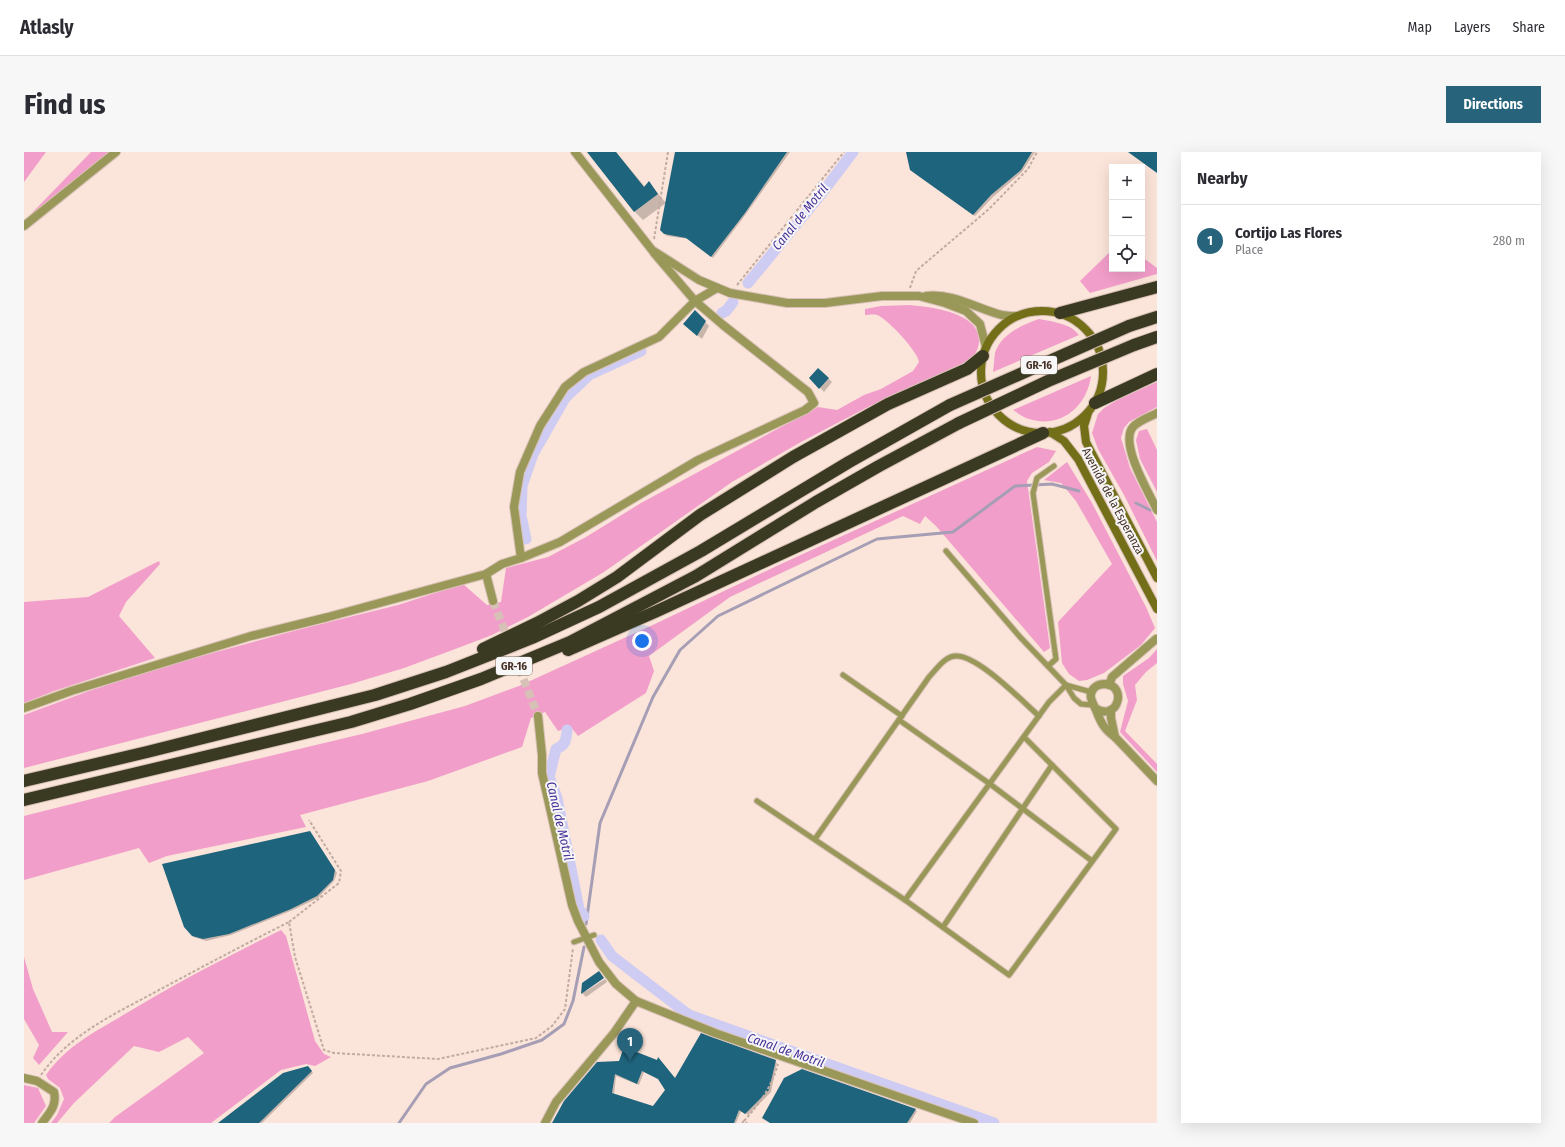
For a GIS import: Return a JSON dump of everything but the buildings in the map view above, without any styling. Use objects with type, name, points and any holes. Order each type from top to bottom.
[{"type":"highway","points":[[1060,313],[1157,287]]},
{"type":"highway","name":"GR-16","points":[[24,781],[375,695],[446,672],[532,638],[599,607],[701,551],[849,462],[950,405],[1129,326],[1157,317]]},
{"type":"highway","name":"GR-16","points":[[24,800],[351,722],[417,702],[481,679],[570,642],[696,576],[816,502],[959,423],[1048,381],[1157,337]]},
{"type":"highway","points":[[446,672],[468,655],[503,640],[578,601],[617,577],[700,515],[793,457],[888,404],[967,369],[984,351]]},
{"type":"highway","points":[[1091,408],[1157,374]]},
{"type":"highway","points":[[539,655],[571,650],[1047,432]]},
{"type":"main road","points":[[1046,311],[1060,313],[1077,322],[1090,334],[1099,350],[1103,368],[1102,386],[1091,408],[1077,422],[1064,428],[1047,432],[1024,430],[1007,422],[994,409],[984,393],[981,374],[984,351],[999,329],[1016,316],[1031,312],[1046,311]]},
{"type":"main road","name":"Avenida de la Esperanza","points":[[1091,408],[1084,426],[1086,442],[1157,578]]},
{"type":"main road","name":"Avenida de la Esperanza","points":[[1047,432],[1064,441],[1078,459],[1157,610]]},
{"type":"street","points":[[24,226],[116,152]]},
{"type":"street","points":[[24,708],[71,691],[251,636],[328,617],[486,574],[502,564],[560,542],[698,460],[805,410],[814,403],[808,392],[695,301],[652,250],[575,152]]},
{"type":"street","points":[[652,250],[699,280],[730,293],[786,303],[825,303],[882,296],[908,295],[919,296],[945,303],[966,311],[980,324],[984,351]]},
{"type":"street","points":[[521,558],[514,507],[520,472],[540,426],[565,387],[584,372],[660,337],[695,301],[717,288]]},
{"type":"street","points":[[919,296],[936,294],[968,302],[999,315],[1016,316]]},
{"type":"street","points":[[1157,413],[1133,427],[1129,445],[1132,457],[1157,510]]},
{"type":"street","points":[[486,574],[493,601]]},
{"type":"street","points":[[1109,685],[1112,677],[1156,639]]},
{"type":"street","points":[[1094,707],[1103,712],[1111,710],[1115,707],[1118,699],[1116,690],[1105,684],[1097,686],[1091,692],[1090,701],[1099,720],[1108,732],[1115,737],[1157,781]]},
{"type":"street","points":[[1111,710],[1115,737]]},
{"type":"street","points":[[538,716],[542,755],[542,773],[572,905],[590,936],[599,962],[612,979],[636,1001],[715,1033],[974,1123]]},
{"type":"street","points":[[545,1123],[556,1102],[614,1033],[636,1001]]},
{"type":"street","points":[[24,1078],[37,1081],[54,1092],[56,1100],[53,1109],[42,1123]]},
{"type":"lane","points":[[1048,666],[1056,659],[1033,493],[1037,478],[1054,466]]},
{"type":"lane","points":[[946,551],[1020,637],[1066,685],[1074,698],[1081,704],[1094,707]]},
{"type":"lane","points":[[815,839],[929,677],[942,662],[954,656],[966,657],[985,668],[1039,716]]},
{"type":"lane","points":[[843,676],[1092,861]]},
{"type":"lane","points":[[1066,685],[1091,692]]},
{"type":"lane","points":[[905,900],[1049,702],[1066,685]]},
{"type":"lane","points":[[757,801],[905,900],[1009,975],[1116,829],[1024,737]]},
{"type":"lane","points":[[943,927],[1052,765]]},
{"type":"lane","points":[[574,942],[590,936]]},
{"type":"path","points":[[652,250],[668,152]]},
{"type":"path","points":[[730,293],[748,273],[844,152]]},
{"type":"path","points":[[908,295],[916,270],[989,209],[1028,169],[1037,152]]},
{"type":"path","points":[[37,1081],[50,1061],[70,1043],[104,1020],[228,952],[289,922],[339,883],[341,871],[309,820]]},
{"type":"path","points":[[289,922],[295,957],[324,1050],[334,1053],[438,1059],[536,1038],[552,1026],[565,1009],[574,942]]},
{"type":"path","points":[[747,1123],[743,1122],[763,1099],[775,1076],[781,1056]]},
{"type":"shaded area","points":[[24,152],[46,152],[24,182]]},
{"type":"shaded area","points":[[91,152],[110,152],[68,188],[29,216]]},
{"type":"shaded area","points":[[1109,253],[1109,272],[1145,272],[1145,259],[1157,268],[1157,274],[1090,293],[1080,281]]},
{"type":"shaded area","points":[[910,305],[929,307],[952,313],[963,317],[971,323],[977,331],[979,341],[978,348],[972,359],[866,408],[801,442],[732,482],[604,572],[528,617],[492,635],[458,648],[404,668],[351,684],[24,768],[24,715],[89,691],[165,666],[297,630],[398,605],[463,584],[487,605],[501,602],[506,568],[548,557],[586,537],[641,503],[818,407],[837,410],[864,395],[881,389],[913,371],[919,362],[914,351],[902,336],[882,318],[876,315],[865,315],[865,309],[881,306]]},
{"type":"shaded area","points":[[1039,319],[1066,325],[1079,335],[993,372],[995,353],[998,346],[1007,335],[1019,327]]},
{"type":"shaded area","points":[[1091,376],[1084,397],[1078,406],[1061,418],[1051,421],[1040,421],[1023,417],[1013,410]]},
{"type":"shaded area","points":[[1157,382],[1157,407],[1129,422],[1124,428],[1121,438],[1130,468],[1157,522],[1157,561],[1124,495],[1098,449],[1092,433],[1098,414],[1104,408],[1119,399]]},
{"type":"shaded area","points":[[1147,429],[1157,450],[1157,492],[1140,459],[1136,440],[1139,431]]},
{"type":"shaded area","points":[[1037,447],[1056,451],[1049,462],[1032,473],[1027,481],[1050,648],[1044,652],[936,526],[925,516],[920,524],[903,516],[730,597],[649,656],[654,671],[646,693],[578,736],[570,726],[558,731],[545,712],[531,718],[522,747],[428,781],[300,815],[306,827],[167,856],[149,863],[139,848],[24,880],[24,816],[362,734],[465,706],[519,686]]},
{"type":"shaded area","points":[[1067,462],[1092,503],[1146,607],[1155,628],[1141,645],[1104,673],[1087,680],[1079,681],[1069,674],[1062,663],[1058,622],[1112,564],[1076,501],[1061,483],[1044,480]]},
{"type":"shaded area","points":[[159,561],[160,564],[126,602],[119,616],[155,658],[54,691],[24,703],[24,602],[88,597]]},
{"type":"shaded area","points":[[1157,649],[1157,663],[1146,672],[1135,685],[1137,700],[1125,731],[1157,764],[1157,772],[1120,732],[1128,701],[1123,684],[1123,676],[1149,658]]},
{"type":"shaded area","points":[[281,930],[286,936],[315,1041],[324,1054],[331,1057],[315,1066],[306,1064],[281,1070],[211,1123],[109,1123],[115,1117],[204,1053],[188,1037],[159,1052],[134,1046],[74,1103],[57,1123],[51,1123],[57,1115],[64,1099],[60,1088],[48,1079],[46,1075],[72,1048],[82,1040],[163,991]]},
{"type":"shaded area","points":[[24,957],[33,989],[52,1032],[68,1032],[39,1065],[33,1058],[39,1045],[24,1019]]},
{"type":"shaded area","points":[[24,1085],[38,1088],[46,1106],[34,1123],[24,1123]]},
{"type":"waterway","name":"Canal de Motril","points":[[748,283],[822,193],[853,152]]},
{"type":"waterway","name":"Canal de Motril","points":[[722,313],[726,311],[733,302]]},
{"type":"waterway","name":"Canal de Motril","points":[[526,539],[521,516],[522,486],[533,454],[565,398],[589,375],[641,351]]},
{"type":"waterway","points":[[586,924],[600,823],[653,697],[680,650],[718,616],[877,539],[953,532],[1015,486],[1052,484],[1079,491]]},
{"type":"waterway","points":[[1136,503],[1150,510]]},
{"type":"waterway","name":"Canal de Motril","points":[[567,730],[565,742],[562,746],[556,749],[549,777],[557,798],[579,909],[584,916]]},
{"type":"waterway","name":"Canal de Motril","points":[[601,940],[612,956],[689,1015],[994,1123]]},
{"type":"waterway","points":[[399,1123],[426,1084],[450,1068],[501,1054],[542,1040],[564,1024],[573,1001],[584,947]]},
{"type":"tunnel","points":[[493,601],[538,716]]},
{"type":"place","name":"Cortijo Las Flores","points":[[630,1061]]}]
